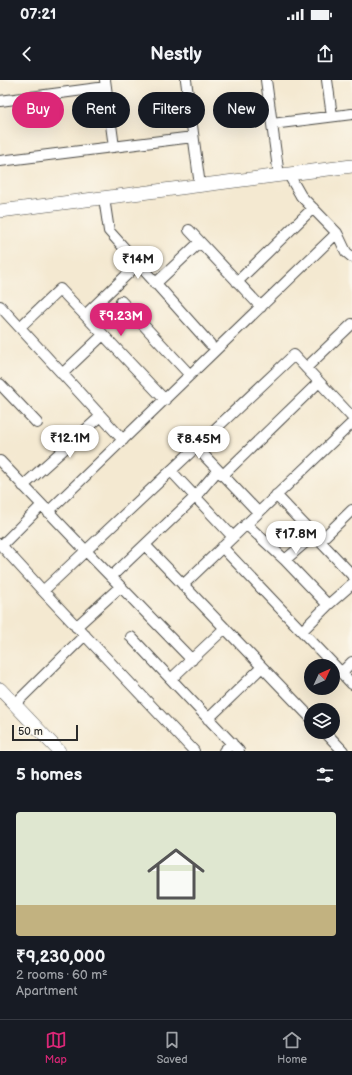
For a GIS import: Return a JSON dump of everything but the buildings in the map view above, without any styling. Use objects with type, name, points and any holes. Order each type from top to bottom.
[{"type":"street","points":[[186,80],[200,186]]},
{"type":"street","points":[[266,80],[272,124],[284,175],[301,196],[337,233],[350,252]]},
{"type":"street","points":[[327,80],[332,116]]},
{"type":"street","points":[[0,101],[105,83],[114,147]]},
{"type":"street","points":[[272,124],[352,114]]},
{"type":"street","points":[[0,161],[193,137]]},
{"type":"street","points":[[0,211],[352,166]]},
{"type":"street","points":[[104,198],[109,232],[210,344]]},
{"type":"street","points":[[237,282],[313,208]]},
{"type":"street","points":[[189,230],[261,307]]},
{"type":"street","points":[[194,751],[43,592],[1,545],[45,509],[123,440],[337,233]]},
{"type":"street","points":[[156,284],[200,242]]},
{"type":"street","points":[[85,315],[138,264]]},
{"type":"street","points":[[20,327],[60,289],[164,400]]},
{"type":"street","points":[[121,301],[190,375]]},
{"type":"street","points":[[0,306],[123,440]]},
{"type":"street","points":[[306,368],[351,326]]},
{"type":"street","points":[[62,374],[103,335]]},
{"type":"street","points":[[43,592],[294,355],[352,417]]},
{"type":"street","points":[[111,577],[220,472],[319,382]]},
{"type":"street","points":[[0,384],[37,423]]},
{"type":"street","points":[[23,486],[101,416]]},
{"type":"street","points":[[183,585],[352,423]]},
{"type":"street","points":[[196,447],[258,512]]},
{"type":"street","points":[[0,461],[192,660]]},
{"type":"street","points":[[171,471],[232,537]]},
{"type":"street","points":[[276,495],[352,575]]},
{"type":"street","points":[[285,560],[317,538],[352,510]]},
{"type":"street","points":[[246,524],[285,560],[328,605]]},
{"type":"street","points":[[145,545],[304,711]]},
{"type":"street","points":[[222,547],[352,684]]},
{"type":"street","points":[[302,631],[352,584]]},
{"type":"street","points":[[76,627],[120,587]]},
{"type":"street","points":[[171,679],[225,628]]},
{"type":"street","points":[[15,704],[84,635]]},
{"type":"street","points":[[131,637],[239,751]]},
{"type":"street","points":[[341,673],[352,662]]},
{"type":"street","points":[[208,719],[262,667]]},
{"type":"street","points":[[0,689],[59,751]]},
{"type":"street","points":[[332,739],[343,751]]},
{"type":"street","points":[[224,751],[232,743]]}]
